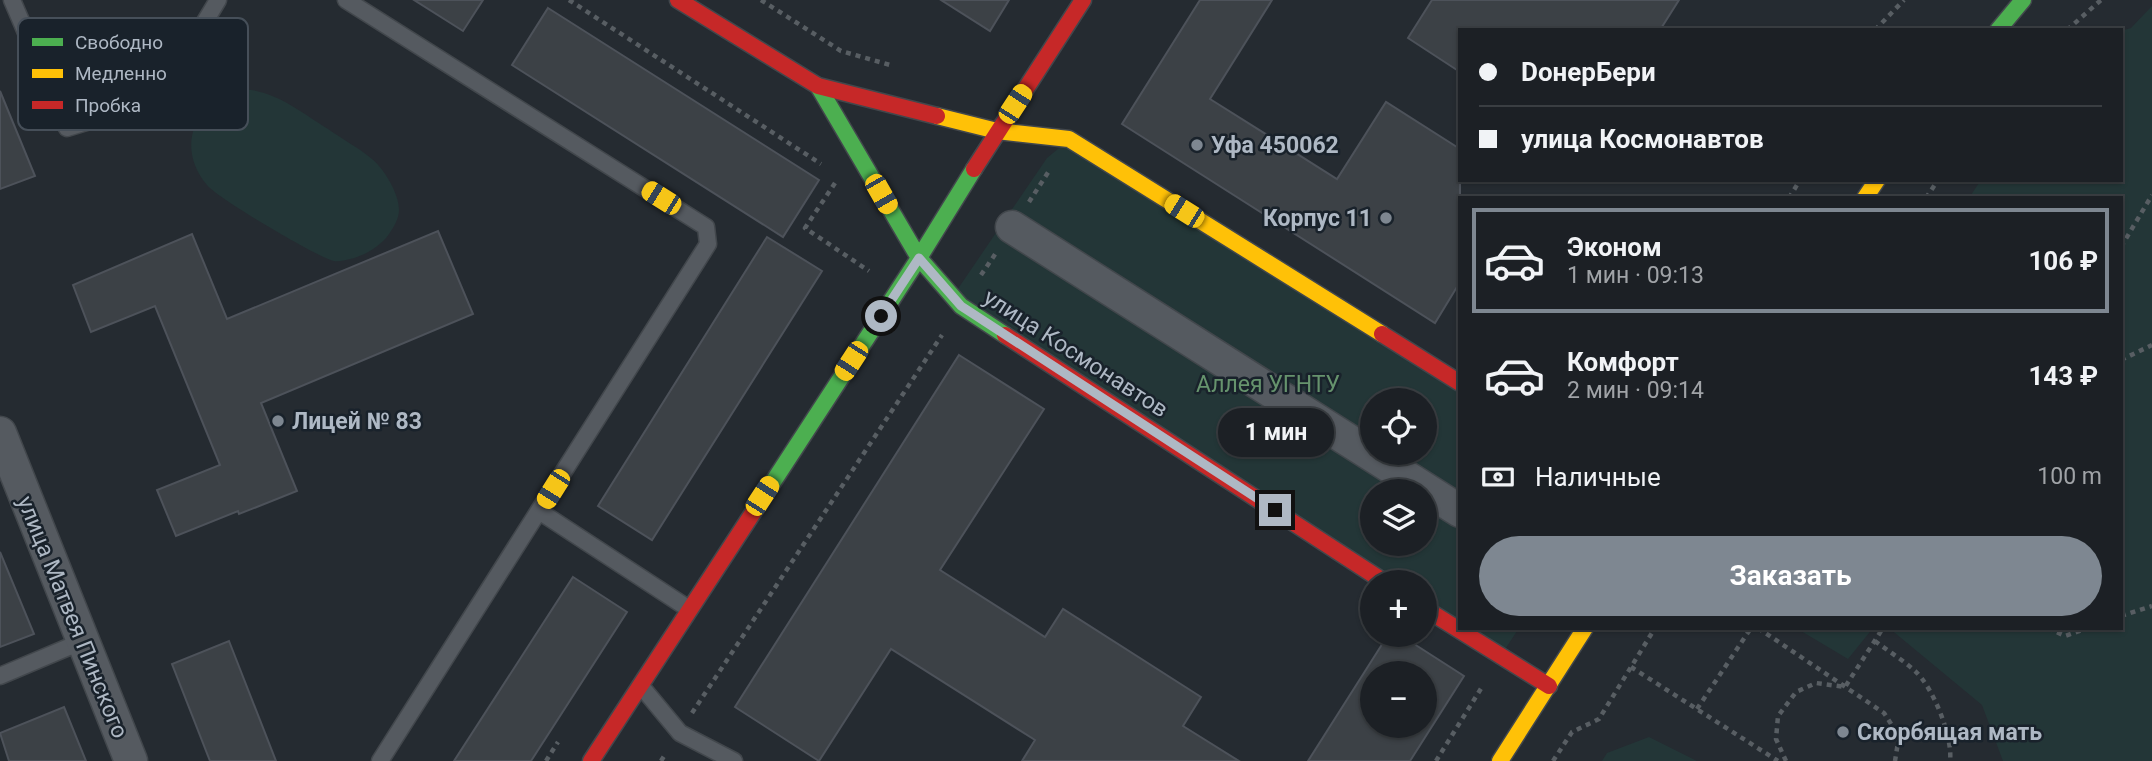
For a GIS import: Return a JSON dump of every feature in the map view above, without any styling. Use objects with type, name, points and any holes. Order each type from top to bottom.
[{"type":"main road","name":"улица Космонавтов","points":[[678,0],[818,86],[997,131],[1069,139],[1458,382]]},
{"type":"main road","points":[[591,761],[919,258],[997,131],[1083,0]]},
{"type":"main road","points":[[2000,28],[2023,0]]},
{"type":"main road","name":"улица Космонавтов","points":[[818,86],[919,258],[961,306],[1366,570]]},
{"type":"main road","points":[[1437,616],[1458,629]]},
{"type":"main road","points":[[1459,630],[1549,686]]},
{"type":"main road","points":[[1500,761],[1583,630]]},
{"type":"street","points":[[1012,227],[1458,510]]},
{"type":"street","name":"улица Матвея Пинского","points":[[0,433],[131,761]]},
{"type":"lane","points":[[12,0],[20,18]]},
{"type":"lane","points":[[207,18],[218,0]]},
{"type":"lane","points":[[346,0],[705,227],[708,244],[380,761]]},
{"type":"lane","points":[[539,511],[689,609]]},
{"type":"lane","points":[[0,676],[83,641]]},
{"type":"lane","points":[[641,686],[680,733],[734,761]]},
{"type":"path","points":[[1877,28],[1904,0]]},
{"type":"path","points":[[2069,28],[2101,0]]},
{"type":"path","points":[[2123,244],[2152,195]]},
{"type":"path","points":[[661,761],[947,327]]},
{"type":"path","points":[[2123,359],[2152,345]]},
{"type":"path","points":[[2123,616],[2152,606]]},
{"type":"path","points":[[1553,761],[1572,732],[1599,719],[1655,630]]},
{"type":"path","points":[[1697,709],[1750,630]]},
{"type":"path","points":[[1761,630],[1884,713],[1899,736],[1895,761]]},
{"type":"path","points":[[1845,687],[1882,630]]},
{"type":"path","points":[[2052,630],[2065,636],[2082,630]]},
{"type":"path","points":[[1875,641],[1917,672],[1942,714],[1952,748],[1951,761]]},
{"type":"path","points":[[1631,667],[1778,761]]},
{"type":"path","points":[[1436,761],[1488,678]]},
{"type":"path","points":[[1786,761],[1776,739],[1778,716],[1796,692],[1816,683],[1845,687]]},
{"type":"green space","points":[[2152,6],[2152,761],[2003,761],[1982,705],[1891,630],[2123,630],[2123,196],[1970,196],[1980,182],[2123,182],[2123,30],[2131,28]]},
{"type":"green space","points":[[248,90],[277,98],[377,163],[394,189],[398,216],[382,243],[361,256],[334,261],[269,227],[215,192],[197,170],[191,140],[194,130],[248,130]]},
{"type":"green space","name":"Аллея УГНТУ","points":[[1070,139],[1458,382],[1458,630],[1437,616],[1437,570],[1366,570],[953,296],[1047,158]]},
{"type":"green space","name":"Аллея УГНТУ","points":[[1459,630],[1518,630],[1500,657]]},
{"type":"green space","points":[[1799,630],[1871,630],[1848,659]]},
{"type":"green space","points":[[1649,737],[1697,761],[1602,761],[1607,753]]},
{"type":"building","points":[[414,0],[483,0],[463,31]]},
{"type":"building","points":[[941,0],[1009,0],[990,31]]},
{"type":"building","points":[[1200,0],[1272,0],[1210,99],[1337,179],[1386,102],[1458,148],[1458,285],[1435,323],[1122,124]]},
{"type":"building","points":[[1432,0],[1679,0],[1661,28],[1458,28],[1458,71],[1408,38]]},
{"type":"building","points":[[548,8],[819,180],[783,237],[512,65]]},
{"type":"building","points":[[0,91],[35,176],[0,189]]},
{"type":"building","points":[[438,231],[473,314],[261,403],[297,491],[176,536],[157,490],[220,465],[155,306],[91,332],[73,285],[192,234],[227,319]]},
{"type":"building","points":[[767,237],[822,271],[652,540],[598,506]]},
{"type":"building","points":[[959,355],[1044,409],[940,570],[1045,637],[1063,609],[1201,697],[1183,726],[1239,761],[1022,761],[1035,740],[891,649],[819,761],[735,707]]},
{"type":"building","points":[[0,552],[34,634],[0,647]]},
{"type":"building","points":[[573,577],[627,612],[531,761],[454,761]]},
{"type":"building","points":[[229,641],[276,761],[210,761],[172,664]]},
{"type":"building","points":[[1380,647],[1419,647],[1464,676],[1437,718],[1437,661],[1371,661]]},
{"type":"building","points":[[1360,679],[1360,738],[1425,738],[1410,761],[1308,761]]},
{"type":"building","points":[[64,707],[86,761],[9,761],[0,733]]},
{"type":"traffic: fast","points":[[2000,28],[2023,0]]},
{"type":"traffic: fast","points":[[818,86],[919,258],[961,306],[1005,335]]},
{"type":"traffic: fast","points":[[762,499],[974,169]]},
{"type":"traffic: slow","points":[[937,116],[997,131],[1069,139],[1382,334]]},
{"type":"traffic: slow","points":[[1866,196],[1876,182]]},
{"type":"traffic: slow","points":[[1500,761],[1584,630]]},
{"type":"traffic: jam","points":[[678,0],[818,86],[937,116]]},
{"type":"traffic: jam","points":[[974,169],[1083,0]]},
{"type":"traffic: jam","points":[[1382,334],[1458,382]]},
{"type":"traffic: jam","points":[[1005,335],[1366,570]]},
{"type":"traffic: jam","points":[[591,761],[762,499]]},
{"type":"traffic: jam","points":[[1437,616],[1458,629]]},
{"type":"traffic: jam","points":[[1459,630],[1549,686]]},
{"type":"place","name":"Уфа 450062","points":[[1197,145]]},
{"type":"place","name":"Корпус 11","points":[[1386,218]]},
{"type":"place","name":"Лицей № 83","points":[[278,421]]},
{"type":"place","name":"Скорбящая мать","points":[[1843,732]]},
{"type":"route","points":[[881,316],[919,258],[961,306],[1275,510]]}]
